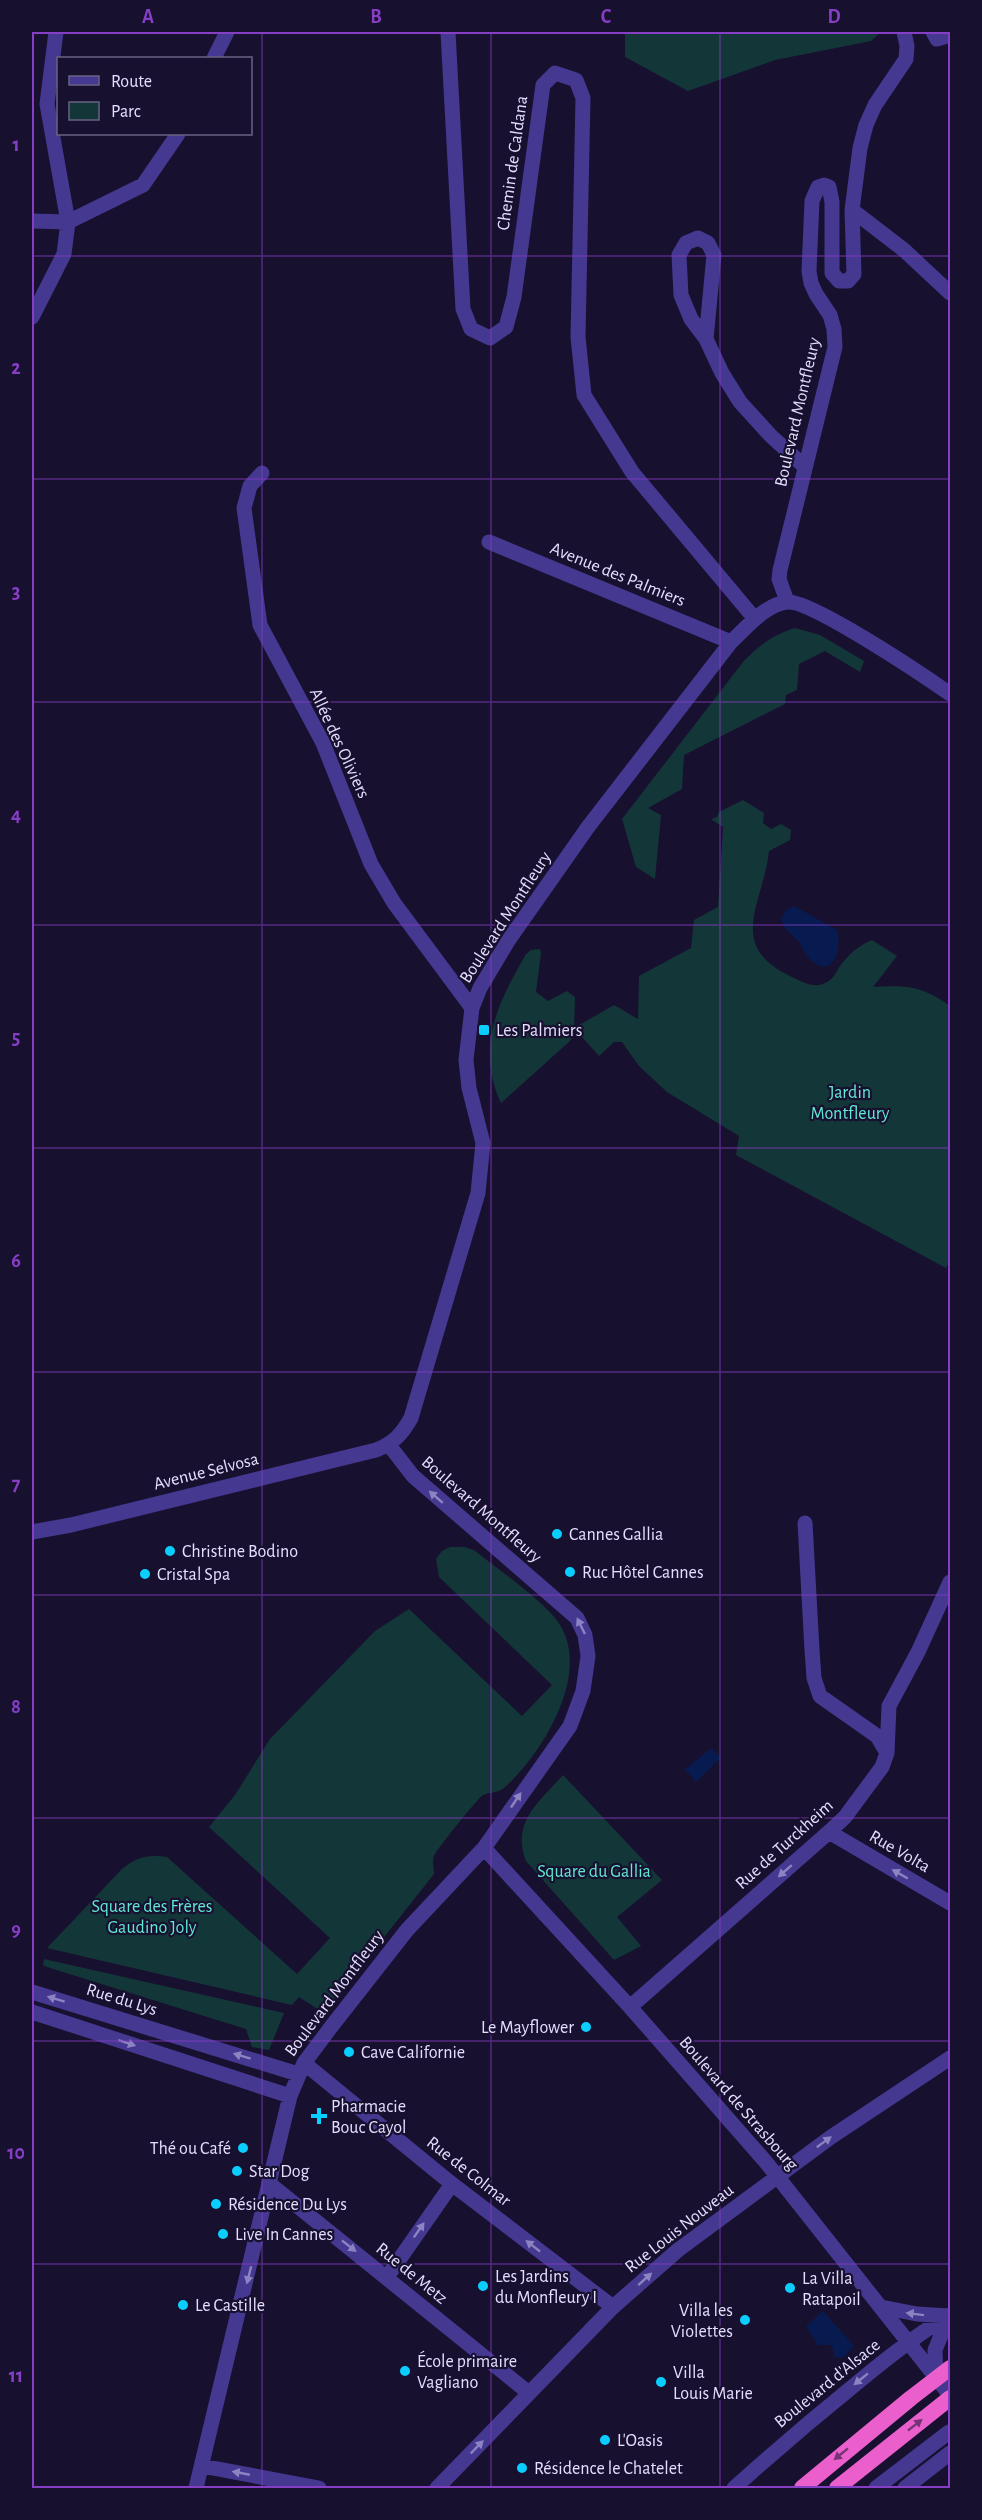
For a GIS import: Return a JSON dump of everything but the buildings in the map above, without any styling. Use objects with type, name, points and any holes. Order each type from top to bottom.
[{"type":"highway","points":[[801,2488],[951,2368]]},
{"type":"highway","points":[[837,2488],[951,2397]]},
{"type":"street","points":[[32,317],[64,254],[68,222],[46,104],[56,32]]},
{"type":"street","points":[[214,57],[227,32]]},
{"type":"street","name":"Chemin de Caldana","points":[[448,32],[463,309],[471,329],[490,338],[506,327],[514,297],[543,85],[555,73],[576,80],[583,98],[578,337],[585,395],[632,472],[755,619]]},
{"type":"street","name":"Boulevard Montfleury","points":[[196,2488],[290,2096],[301,2068],[407,1930],[484,1848],[527,1783],[557,1746],[578,1708],[588,1656],[585,1635],[577,1618],[413,1476],[389,1445],[404,1430],[411,1418],[478,1193],[483,1143],[466,1060],[472,1008],[480,988],[498,958],[588,827],[731,642],[755,619],[775,605],[787,601],[779,579],[780,570],[835,347],[830,315],[816,294],[809,272],[814,194],[818,187],[824,185],[829,187],[831,192],[831,265],[835,278],[844,282],[852,278],[855,268],[852,210],[860,148],[866,125],[875,105],[906,59],[907,46],[904,32]]},
{"type":"street","points":[[933,32],[937,39],[951,35]]},
{"type":"street","points":[[32,221],[68,222],[143,184],[177,135]]},
{"type":"street","points":[[852,210],[904,250],[951,293]]},
{"type":"street","points":[[706,339],[714,255],[708,243],[698,238],[686,243],[679,255],[681,295],[691,319],[706,339],[722,373],[740,402],[771,436],[806,467]]},
{"type":"street","name":"Allée des Oliviers","points":[[262,473],[250,486],[244,508],[260,625],[323,743],[371,864],[394,903],[472,1008]]},
{"type":"street","name":"Avenue des Palmiers","points":[[489,542],[731,642]]},
{"type":"street","points":[[787,601],[812,608],[913,668],[951,694]]},
{"type":"street","name":"Avenue Selvosa","points":[[32,1532],[82,1522],[389,1445]]},
{"type":"street","points":[[805,1523],[812,1659],[814,1678],[820,1696],[877,1736],[887,1753]]},
{"type":"street","points":[[887,1753],[889,1706],[951,1582]]},
{"type":"street","name":"Rue de Turckheim","points":[[630,2007],[845,1817],[882,1767],[887,1753]]},
{"type":"street","name":"Rue Volta","points":[[829,1832],[951,1903]]},
{"type":"street","name":"Boulevard de Strasbourg","points":[[484,1848],[630,2007],[777,2176],[951,2397]]},
{"type":"street","name":"Rue du Lys","points":[[32,1992],[200,2043],[301,2068]]},
{"type":"street","points":[[32,2013],[290,2096]]},
{"type":"street","points":[[194,2064],[200,2043]]},
{"type":"street","name":"Rue Louis Nouveau","points":[[437,2488],[612,2307],[678,2250],[831,2137],[951,2058]]},
{"type":"street","name":"Rue de Colmar","points":[[301,2068],[612,2307]]},
{"type":"street","name":"Rue de Metz","points":[[270,2184],[529,2393]]},
{"type":"street","points":[[387,2277],[452,2184]]},
{"type":"street","points":[[881,2307],[917,2314],[950,2315],[935,2350],[936,2379]]},
{"type":"street","name":"Boulevard d'Alsace","points":[[734,2488],[824,2409],[907,2343],[950,2315]]},
{"type":"street","points":[[876,2488],[949,2432]]},
{"type":"street","points":[[905,2488],[951,2453]]},
{"type":"street","points":[[202,2466],[319,2488]]},
{"type":"green space","points":[[625,32],[881,32],[871,41],[775,60],[688,91],[625,57]]},
{"type":"green space","points":[[795,628],[820,635],[864,661],[860,672],[825,651],[799,664],[797,690],[786,695],[785,704],[684,755],[682,789],[648,808],[661,815],[655,879],[636,867],[622,819],[743,662],[767,641]]},
{"type":"green space","name":"Jardin Montfleury","points":[[743,800],[764,813],[763,823],[771,829],[781,824],[791,830],[790,840],[769,851],[753,921],[753,936],[759,951],[770,964],[803,982],[821,985],[832,978],[854,951],[872,940],[897,956],[873,987],[914,988],[931,994],[950,1006],[950,1261],[946,1268],[736,1155],[739,1136],[667,1092],[639,1066],[622,1042],[614,1042],[599,1056],[574,1028],[614,1005],[638,1019],[639,976],[691,948],[694,920],[718,907],[723,827],[711,819],[717,817],[719,812]]},
{"type":"green space","points":[[540,949],[541,953],[536,992],[548,1001],[567,991],[575,997],[574,1028],[571,1040],[501,1103],[493,1083],[490,1063],[493,1026],[507,990],[526,954],[531,950]]},
{"type":"green space","name":"Square des Frères Gaudino Joly","points":[[450,1547],[474,1550],[533,1596],[553,1616],[560,1625],[568,1645],[570,1667],[566,1690],[547,1735],[533,1755],[504,1788],[483,1795],[458,1824],[434,1856],[434,1874],[324,2013],[299,1997],[292,2005],[47,1948],[122,1869],[138,1859],[160,1856],[167,1857],[297,1974],[330,1938],[209,1827],[235,1795],[270,1739],[375,1631],[409,1609],[522,1716],[552,1685],[439,1577],[436,1559],[442,1551]]},
{"type":"green space","name":"Square du Gallia","points":[[563,1775],[662,1880],[617,1917],[641,1946],[614,1960],[526,1861],[522,1847],[522,1835],[530,1814]]},
{"type":"green space","points":[[44,1959],[284,2013],[269,2050],[252,2047],[246,2029],[47,1967],[43,1965]]},
{"type":"water","points":[[794,906],[837,930],[838,945],[835,959],[826,967],[820,966],[808,957],[783,924],[783,915]]},
{"type":"water","points":[[711,1748],[721,1758],[696,1782],[685,1770]]},
{"type":"water","points":[[823,2311],[854,2346],[843,2358],[834,2357],[832,2345],[818,2345],[806,2326]]},
{"type":"place","name":"Les Palmiers","points":[[484,1030]]},
{"type":"place","name":"Cannes Gallia","points":[[557,1534]]},
{"type":"place","name":"Christine Bodino","points":[[170,1551]]},
{"type":"place","name":"Ruc Hôtel Cannes","points":[[570,1572]]},
{"type":"place","name":"Cristal Spa","points":[[145,1574]]},
{"type":"place","name":"Le Mayflower","points":[[586,2027]]},
{"type":"place","name":"Cave Californie","points":[[349,2052]]},
{"type":"place","name":"Pharmacie Bouc Cayol","points":[[319,2116]]},
{"type":"place","name":"Thé ou Café","points":[[243,2148]]},
{"type":"place","name":"Star Dog","points":[[237,2171]]},
{"type":"place","name":"Résidence Du Lys","points":[[216,2204]]},
{"type":"place","name":"Live In Cannes","points":[[223,2234]]},
{"type":"place","name":"Les Jardins du Monfleury I","points":[[483,2286]]},
{"type":"place","name":"La Villa Ratapoil","points":[[790,2288]]},
{"type":"place","name":"Le Castille","points":[[183,2305]]},
{"type":"place","name":"Villa les Violettes","points":[[745,2320]]},
{"type":"place","name":"École primaire Vagliano","points":[[405,2371]]},
{"type":"place","name":"Villa Louis Marie","points":[[661,2382]]},
{"type":"place","name":"L'Oasis","points":[[605,2440]]},
{"type":"place","name":"Résidence le Chatelet","points":[[522,2468]]}]
